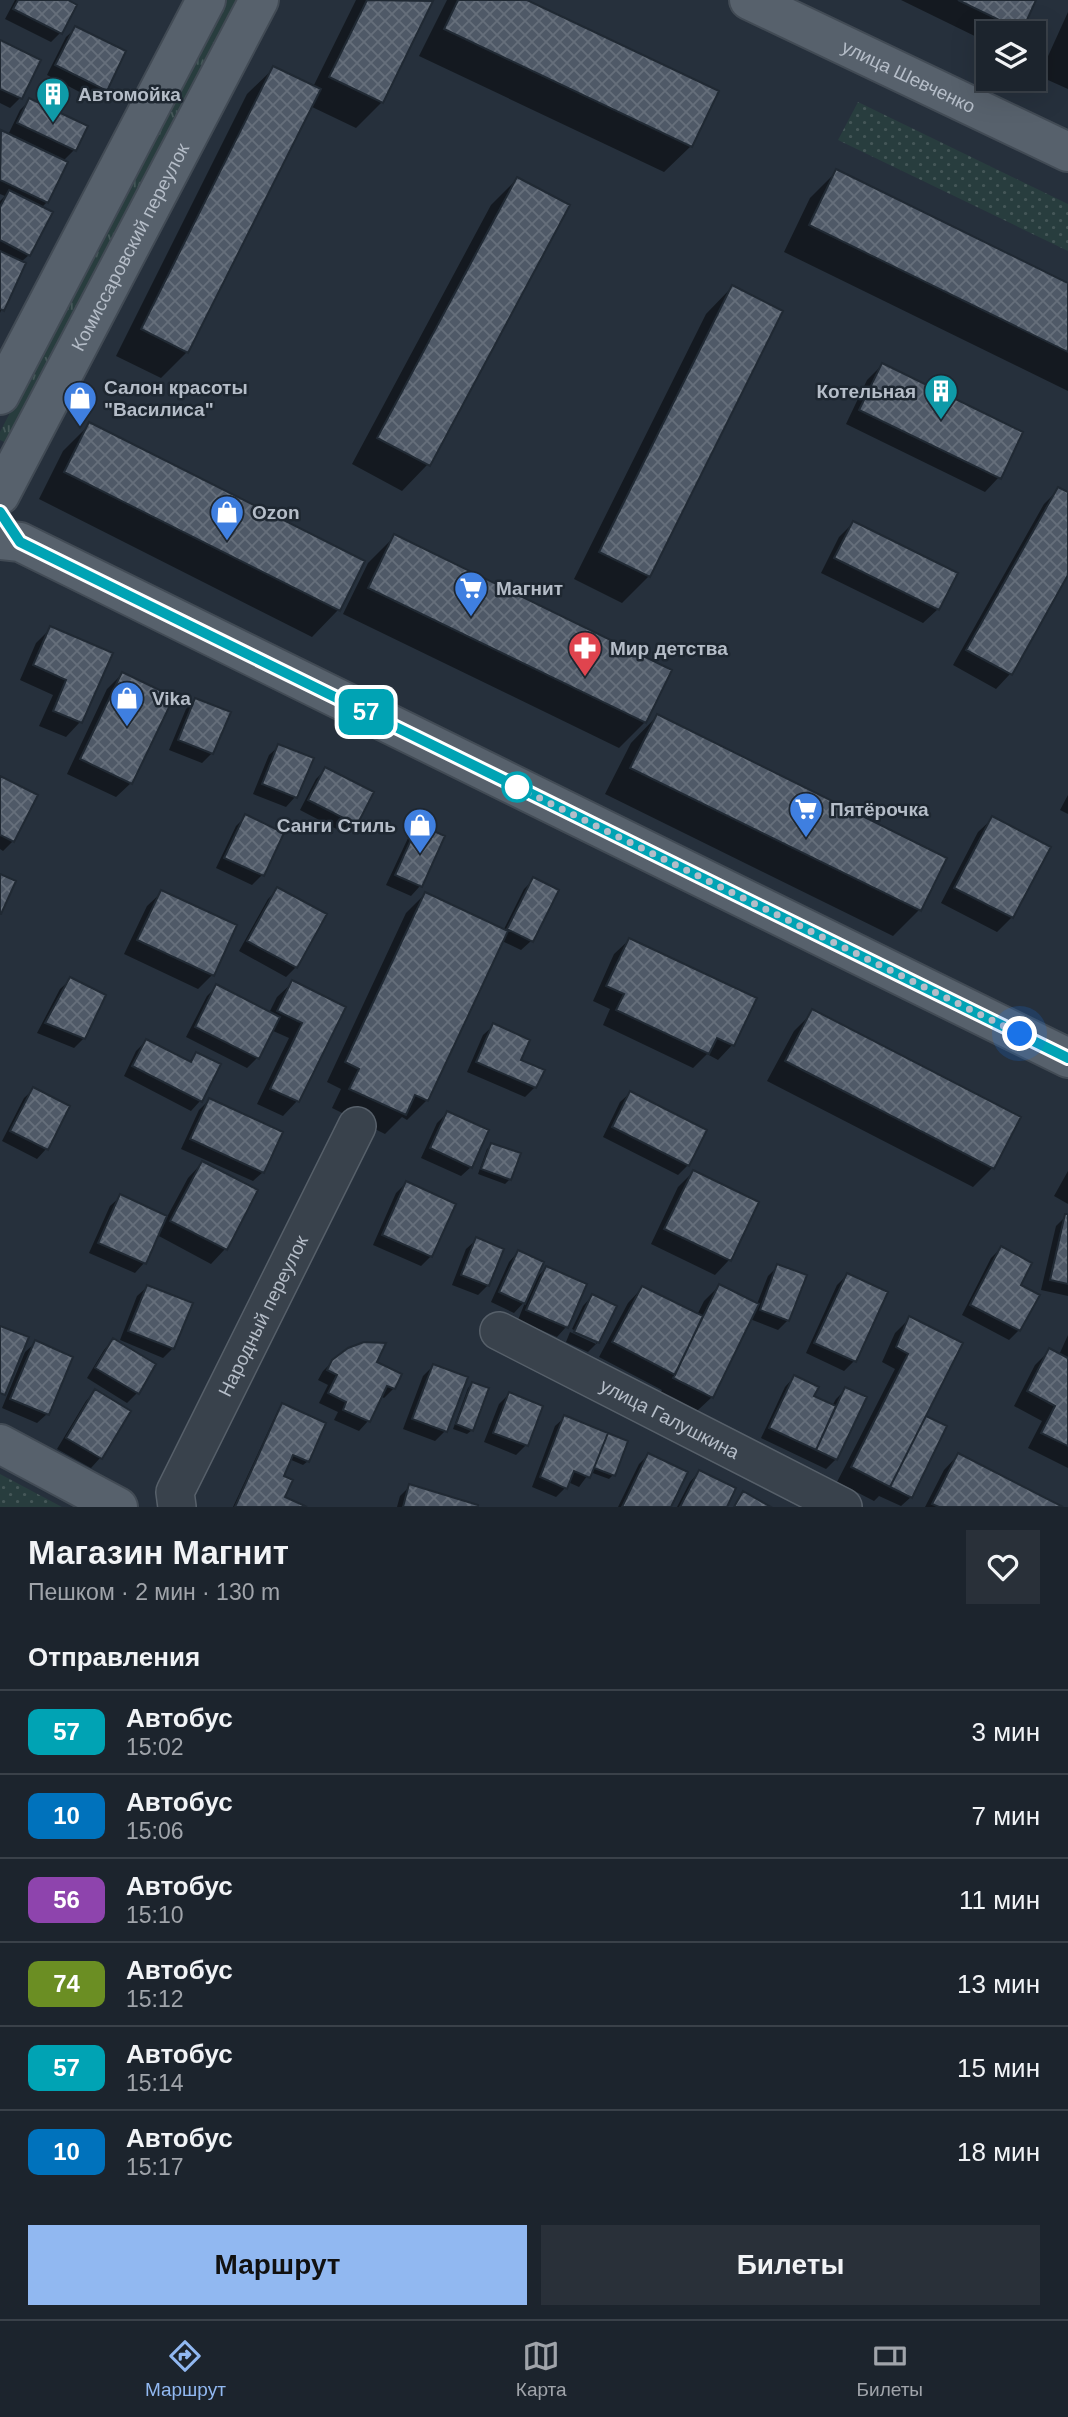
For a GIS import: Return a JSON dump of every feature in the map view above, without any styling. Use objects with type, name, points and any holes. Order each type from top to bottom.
[{"type":"main road","points":[[0,395],[206,0]]},
{"type":"main road","name":"Комиссаровский переулок","points":[[0,495],[259,0]]},
{"type":"main road","name":"улица Шевченко","points":[[749,0],[1068,152]]},
{"type":"main road","points":[[7,531],[1068,1058]]},
{"type":"main road","points":[[0,1444],[118,1507]]},
{"type":"street","name":"Народный переулок","points":[[177,1507],[175,1492],[357,1126]]},
{"type":"street","name":"улица Галушкина","points":[[499,1331],[843,1507]]},
{"type":"green space","points":[[225,0],[244,0],[11,445],[0,440],[0,432]]},
{"type":"green space","points":[[858,102],[1068,204],[1068,251],[838,140]]},
{"type":"green space","points":[[0,1474],[62,1507],[0,1507]]},
{"type":"building","points":[[18,0],[68,0],[77,5],[62,34],[13,9]]},
{"type":"building","points":[[367,0],[433,1],[383,103],[329,77]]},
{"type":"building","points":[[458,0],[527,0],[719,91],[692,147],[444,29]]},
{"type":"building","points":[[958,0],[1036,0],[1027,21],[1001,21]]},
{"type":"building","points":[[75,26],[126,51],[107,91],[55,65]]},
{"type":"building","points":[[0,40],[41,60],[22,99],[0,89]]},
{"type":"building","points":[[273,66],[321,89],[188,353],[141,329]]},
{"type":"building","name":"Автомойка","points":[[29,98],[88,126],[76,151],[17,123]]},
{"type":"building","points":[[1,130],[68,162],[48,203],[0,180]]},
{"type":"building","points":[[836,169],[1068,283],[1068,352],[809,225]]},
{"type":"building","points":[[517,177],[570,205],[430,466],[377,438]]},
{"type":"building","points":[[9,190],[53,212],[30,256],[0,240],[0,207]]},
{"type":"building","points":[[0,251],[26,263],[4,311],[0,309]]},
{"type":"building","points":[[732,285],[783,311],[650,577],[599,552]]},
{"type":"building","name":"Котельная","points":[[882,363],[1023,432],[1001,479],[859,410]]},
{"type":"building","points":[[89,422],[365,561],[340,611],[64,472]]},
{"type":"building","points":[[1058,487],[1068,492],[1068,575],[1012,675],[966,650]]},
{"type":"building","points":[[853,521],[958,573],[939,610],[834,558]]},
{"type":"building","points":[[394,534],[672,670],[646,723],[368,588]]},
{"type":"building","points":[[50,626],[113,653],[82,723],[53,711],[66,680],[33,665]]},
{"type":"building","name":"Vika","points":[[122,672],[174,697],[132,784],[80,759]]},
{"type":"building","points":[[195,698],[231,712],[213,754],[178,740]]},
{"type":"building","points":[[657,714],[947,858],[921,911],[630,768]]},
{"type":"building","points":[[278,744],[314,758],[297,798],[262,784]]},
{"type":"building","points":[[325,767],[374,792],[357,825],[308,800]]},
{"type":"building","points":[[0,776],[38,795],[14,842],[0,835]]},
{"type":"building","points":[[245,814],[284,833],[264,876],[224,858]]},
{"type":"building","points":[[992,816],[1051,847],[1013,918],[954,888]]},
{"type":"building","name":"Санги Стиль","points":[[418,824],[445,836],[422,887],[395,875]]},
{"type":"building","points":[[0,874],[16,881],[1,914],[0,914]]},
{"type":"building","points":[[533,877],[559,890],[533,942],[507,929]]},
{"type":"building","points":[[277,887],[327,914],[297,968],[247,941]]},
{"type":"building","points":[[161,890],[237,925],[214,976],[137,940]]},
{"type":"building","points":[[425,892],[508,931],[428,1101],[415,1095],[406,1115],[349,1089],[359,1069],[345,1062]]},
{"type":"building","points":[[629,938],[757,998],[734,1046],[717,1038],[709,1054],[616,1010],[624,994],[606,986]]},
{"type":"building","points":[[70,977],[106,995],[85,1039],[45,1023]]},
{"type":"building","points":[[292,980],[346,1007],[299,1102],[270,1089],[302,1023],[277,1011]]},
{"type":"building","points":[[216,984],[280,1017],[259,1059],[195,1027]]},
{"type":"building","points":[[812,1009],[1021,1117],[994,1169],[785,1061]]},
{"type":"building","points":[[493,1023],[530,1040],[521,1060],[545,1070],[536,1088],[476,1062]]},
{"type":"building","points":[[146,1039],[191,1062],[196,1052],[221,1064],[202,1102],[132,1066]]},
{"type":"building","points":[[33,1087],[70,1106],[48,1150],[10,1131]]},
{"type":"building","points":[[630,1091],[707,1130],[689,1166],[612,1127]]},
{"type":"building","points":[[209,1098],[283,1132],[264,1173],[190,1139]]},
{"type":"building","points":[[447,1111],[489,1130],[472,1168],[430,1148]]},
{"type":"building","points":[[491,1143],[521,1153],[511,1180],[481,1169]]},
{"type":"building","points":[[202,1161],[258,1190],[227,1250],[170,1221]]},
{"type":"building","points":[[693,1170],[759,1202],[731,1261],[664,1229]]},
{"type":"building","points":[[406,1181],[456,1204],[432,1257],[382,1235]]},
{"type":"building","points":[[120,1194],[167,1216],[146,1264],[98,1243]]},
{"type":"building","points":[[1065,1214],[1068,1214],[1068,1284],[1050,1280]]},
{"type":"building","points":[[476,1237],[504,1249],[489,1286],[461,1275]]},
{"type":"building","points":[[1001,1246],[1032,1263],[1021,1285],[1040,1295],[1020,1331],[970,1305]]},
{"type":"building","points":[[518,1250],[544,1262],[525,1304],[499,1292]]},
{"type":"building","points":[[777,1264],[807,1275],[789,1321],[760,1310]]},
{"type":"building","points":[[546,1266],[587,1284],[568,1328],[526,1310]]},
{"type":"building","points":[[847,1273],[888,1292],[856,1362],[814,1343]]},
{"type":"building","points":[[719,1284],[759,1304],[713,1398],[673,1378]]},
{"type":"building","points":[[147,1285],[193,1303],[174,1349],[128,1331]]},
{"type":"building","points":[[642,1286],[703,1316],[675,1375],[612,1342]]},
{"type":"building","points":[[592,1294],[617,1306],[599,1343],[574,1332]]},
{"type":"building","points":[[909,1316],[963,1343],[890,1487],[851,1467],[908,1354],[896,1347]]},
{"type":"building","points":[[0,1326],[29,1337],[5,1395],[0,1393]]},
{"type":"building","points":[[113,1338],[156,1364],[139,1394],[95,1368]]},
{"type":"building","points":[[35,1340],[73,1357],[49,1415],[10,1399]]},
{"type":"building","points":[[364,1342],[386,1343],[377,1362],[402,1374],[395,1389],[387,1386],[370,1422],[343,1410],[346,1402],[328,1393],[337,1375],[327,1370],[332,1360],[348,1348]]},
{"type":"building","points":[[1049,1348],[1068,1358],[1068,1446],[1041,1433],[1055,1406],[1027,1391]]},
{"type":"building","points":[[433,1364],[468,1377],[447,1432],[412,1419]]},
{"type":"building","points":[[794,1375],[819,1387],[814,1396],[836,1406],[816,1450],[769,1428]]},
{"type":"building","points":[[472,1382],[489,1388],[473,1431],[456,1424]]},
{"type":"building","points":[[845,1387],[867,1397],[837,1460],[816,1450]]},
{"type":"building","points":[[95,1389],[131,1411],[102,1459],[66,1438]]},
{"type":"building","points":[[509,1392],[543,1406],[528,1446],[493,1433]]},
{"type":"building","points":[[282,1403],[326,1423],[309,1462],[293,1455],[284,1476],[293,1480],[285,1497],[307,1507],[235,1507]]},
{"type":"building","points":[[564,1415],[608,1433],[590,1478],[574,1471],[567,1489],[540,1477]]},
{"type":"building","points":[[926,1416],[947,1426],[912,1498],[890,1487]]},
{"type":"building","points":[[608,1433],[628,1441],[615,1476],[594,1468]]},
{"type":"building","points":[[648,1453],[688,1472],[671,1507],[622,1507]]},
{"type":"building","points":[[958,1453],[1063,1507],[939,1507],[932,1504]]},
{"type":"building","points":[[699,1470],[736,1488],[727,1507],[680,1507]]},
{"type":"building","points":[[409,1484],[478,1505],[478,1507],[403,1507]]},
{"type":"building","points":[[743,1491],[771,1507],[734,1507]]},
{"type":"bus line","name":"57","points":[[0,512],[20,542],[1068,1058]]},
{"type":"place","name":"Автомойка","points":[[53,124]]},
{"type":"place","name":"Котельная","points":[[941,421]]},
{"type":"place","name":"Салон красоты \"Василиса\"","points":[[80,428]]},
{"type":"place","name":"Ozon","points":[[227,542]]},
{"type":"place","name":"Магнит","points":[[471,618]]},
{"type":"place","name":"Мир детства","points":[[585,678]]},
{"type":"place","name":"Vika","points":[[127,728]]},
{"type":"place","name":"Пятёрочка","points":[[806,839]]},
{"type":"place","name":"Санги Стиль","points":[[420,855]]},
{"type":"route","points":[[517,787],[1020,1034]]}]
